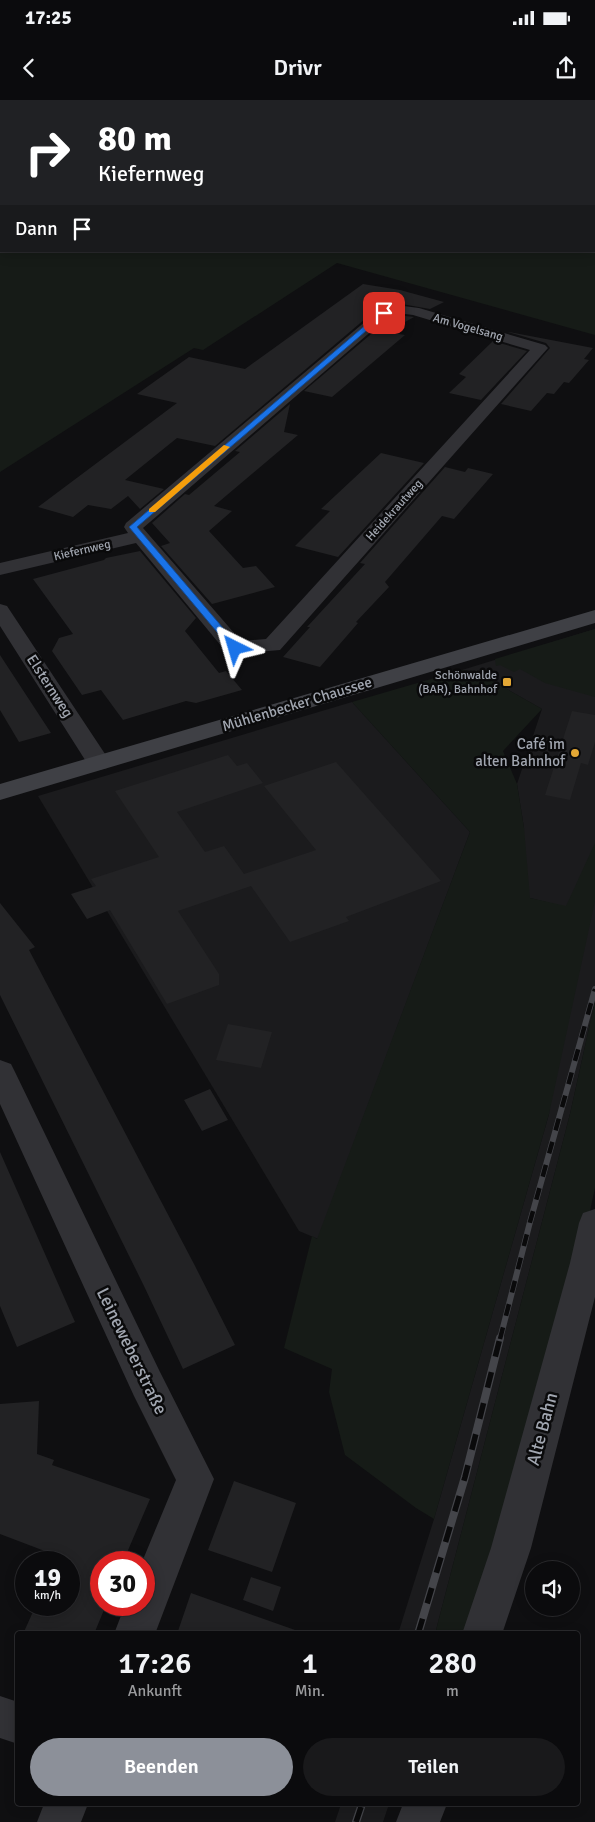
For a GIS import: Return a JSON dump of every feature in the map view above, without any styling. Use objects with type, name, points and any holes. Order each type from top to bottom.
[{"type":"main road","name":"Mühlenbecker Chaussee","points":[[0,792],[595,616]]},
{"type":"street","name":"Am Vogelsang","points":[[140,536],[133,527],[384,313],[396,309],[414,311],[540,348]]},
{"type":"street","name":"Heidekrautweg","points":[[140,536],[235,648],[272,645],[540,348]]},
{"type":"street","name":"Kiefernweg","points":[[0,569],[140,536]]},
{"type":"street","name":"Elsternweg","points":[[0,610],[99,763]]},
{"type":"street","name":"Leineweberstraße","points":[[0,1072],[143,1375],[195,1479],[135,1631]]},
{"type":"street","name":"Alte Bahn","points":[[483,1631],[511,1548],[587,1293],[595,1223]]},
{"type":"street","points":[[0,1717],[15,1723]]},
{"type":"street","points":[[59,1822],[65,1806]]},
{"type":"street","points":[[418,1822],[424,1806]]},
{"type":"shaded area","points":[[0,252],[595,252],[595,335],[337,263],[203,350],[194,348],[0,472]]},
{"type":"shaded area","points":[[595,629],[595,1001],[570,1114],[436,1631],[399,1631],[434,1519],[549,1114],[566,907],[510,893],[524,828],[517,784],[542,709],[477,672],[462,670]]},
{"type":"shaded area","points":[[595,629],[595,697],[545,683],[520,669],[514,672],[500,665],[496,666],[495,659]]},
{"type":"shaded area","points":[[462,670],[477,672],[542,709],[503,751],[517,784],[524,828],[530,898],[566,906],[595,843],[595,901],[549,1114],[434,1519],[416,1508],[345,1455],[329,1392],[332,1369],[284,1348],[312,1236],[317,1239],[470,832],[352,702]]},
{"type":"shaded area","points":[[352,702],[470,832],[318,1239],[299,1231],[38,796]]},
{"type":"shaded area","points":[[595,1001],[595,1188],[579,1261],[469,1631],[436,1631],[570,1114]]},
{"type":"shaded area","points":[[340,1806],[388,1806],[383,1822],[335,1822]]},
{"type":"building","points":[[363,284],[400,290],[444,302],[430,309],[396,303],[378,308],[215,446],[177,438],[125,480],[164,489],[140,509],[128,496],[111,509],[88,505],[73,517],[38,507],[177,403],[137,394],[189,357],[245,369]]},
{"type":"building","points":[[397,315],[414,317],[387,332],[405,335],[332,397],[304,391],[390,318]]},
{"type":"building","points":[[508,332],[593,348],[584,359],[589,360],[569,383],[564,382],[554,394],[547,393],[531,411],[501,404],[550,348],[546,343]]},
{"type":"building","points":[[493,341],[527,351],[481,400],[449,393],[466,377],[459,374]]},
{"type":"building","points":[[290,404],[284,432],[298,435],[214,506],[232,511],[209,531],[243,568],[256,566],[275,587],[212,604],[161,546],[170,543],[152,523],[185,494],[189,495],[240,452],[235,451]]},
{"type":"building","points":[[381,453],[424,463],[338,557],[295,546],[330,511],[321,509]]},
{"type":"building","points":[[445,467],[465,472],[468,468],[493,474],[454,519],[442,516],[385,582],[389,587],[356,622],[358,623],[320,667],[283,657],[310,627],[307,627],[365,564],[360,563]]},
{"type":"building","points":[[140,551],[196,618],[185,631],[219,673],[226,671],[242,690],[196,703],[186,701],[123,720],[101,690],[82,695],[52,651],[59,638],[73,634],[33,579],[106,558]]},
{"type":"building","points":[[0,655],[51,733],[19,742],[0,710]]},
{"type":"building","name":"Café im alten Bahnhof","points":[[572,711],[595,715],[595,742],[588,765],[581,763],[570,800],[545,795]]},
{"type":"building","points":[[228,755],[237,766],[247,763],[263,783],[177,812],[205,852],[224,846],[244,874],[316,850],[264,786],[336,762],[441,881],[346,917],[349,921],[290,942],[251,886],[178,911],[219,974],[219,985],[167,1004],[110,910],[87,919],[71,894],[96,886],[91,879],[159,857],[115,791]]},
{"type":"building","points":[[0,903],[35,947],[29,950],[235,1345],[183,1369],[0,995]]},
{"type":"building","points":[[228,1024],[272,1032],[261,1068],[216,1060]]},
{"type":"building","points":[[210,1089],[228,1120],[202,1131],[184,1100]]},
{"type":"building","points":[[0,1152],[75,1322],[17,1347],[0,1306]]},
{"type":"building","points":[[39,1401],[37,1454],[54,1460],[52,1465],[150,1499],[128,1551],[90,1551],[90,1616],[101,1616],[95,1631],[24,1631],[31,1616],[80,1616],[80,1551],[45,1551],[0,1534],[0,1404]]},
{"type":"building","points":[[234,1481],[296,1503],[272,1572],[208,1550]]},
{"type":"building","points":[[251,1577],[281,1587],[273,1611],[243,1600]]},
{"type":"building","points":[[191,1593],[295,1630],[295,1631],[178,1631]]},
{"type":"railway","points":[[500,1339],[530,1222],[595,989]]},
{"type":"railway","points":[[419,1631],[465,1477],[500,1338]]},
{"type":"railway","points":[[356,1822],[361,1806]]},
{"type":"slow traffic","points":[[152,511],[226,447]]},
{"type":"place","name":"Schönwalde (BAR), Bahnhof","points":[[507,682]]},
{"type":"place","name":"Café im alten Bahnhof","points":[[575,753]]},
{"type":"route","points":[[235,648],[133,527],[384,313]]}]
